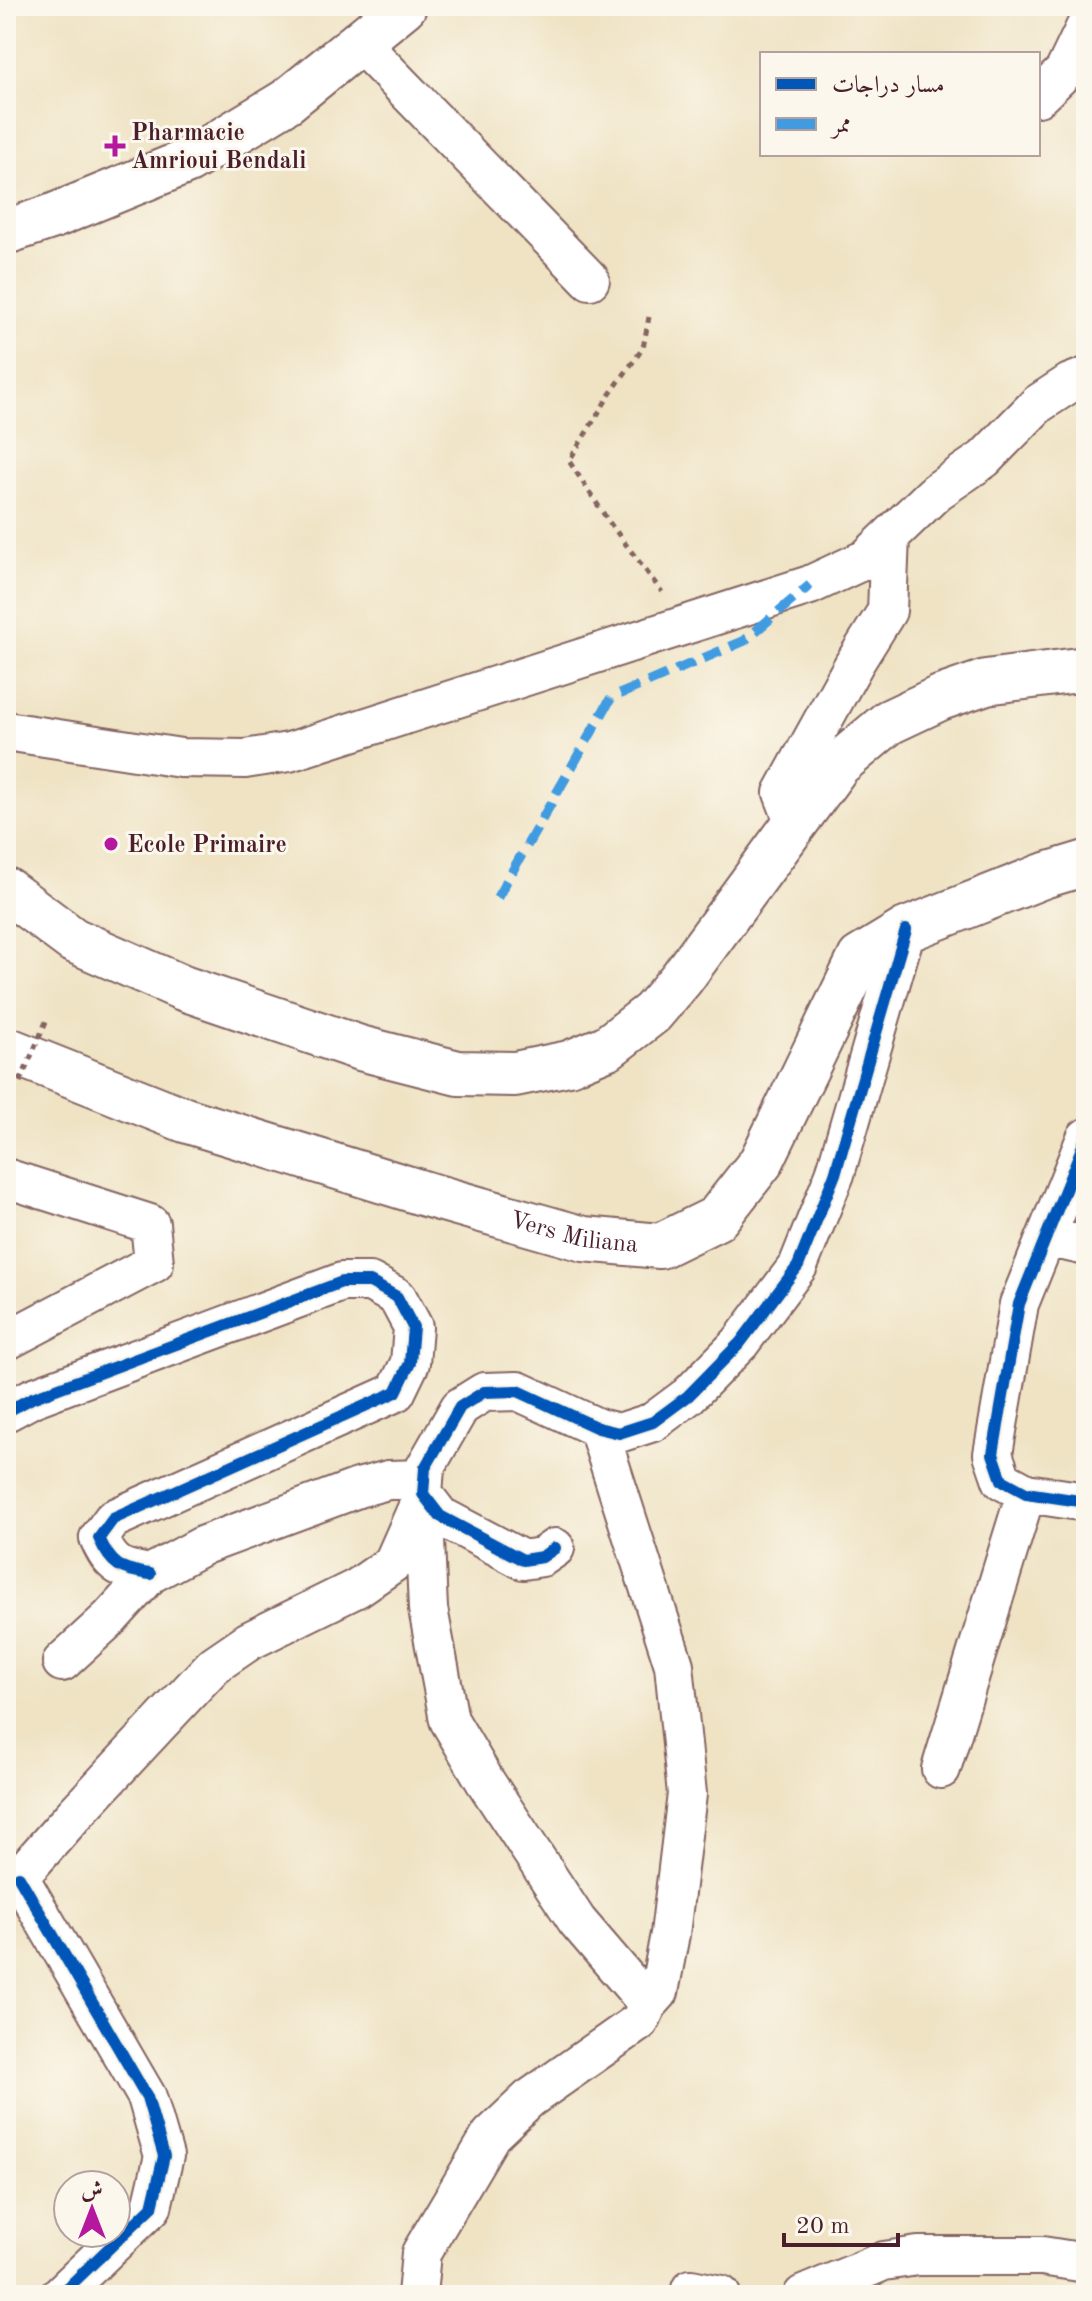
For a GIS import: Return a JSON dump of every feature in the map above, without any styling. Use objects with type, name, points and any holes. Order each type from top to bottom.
[{"type":"main road","points":[[6,232],[188,161],[287,101],[404,6]]},
{"type":"main road","points":[[6,890],[73,940],[183,988],[360,1048],[458,1073],[515,1074],[569,1063],[608,1047],[652,1013],[681,979],[838,765],[889,722],[940,698],[986,682],[1086,669]]},
{"type":"main road","name":"Vers Miliana","points":[[13,1065],[429,1195],[584,1239],[660,1246],[717,1218],[761,1162],[860,958],[906,930],[1043,876],[1086,863]]},
{"type":"street","points":[[1040,95],[1064,72],[1086,26]]},
{"type":"street","points":[[359,42],[590,280]]},
{"type":"street","points":[[6,731],[181,758],[245,759],[289,752],[810,585],[866,559],[936,492],[984,459],[1038,404],[1070,383],[1086,377]]},
{"type":"street","points":[[795,824],[783,793],[887,611],[890,536]]},
{"type":"street","points":[[648,2004],[577,1921],[485,1781],[449,1720],[428,1609],[425,1468],[460,1407],[484,1392],[518,1391],[598,1428],[619,1433],[653,1422],[688,1396],[740,1343],[798,1266],[835,1174],[906,930]]},
{"type":"street","points":[[1086,1138],[1019,1304],[993,1454],[1002,1480],[1026,1493],[1086,1502]]},
{"type":"street","points":[[6,1178],[150,1224],[154,1263],[6,1341]]},
{"type":"street","points":[[1046,1237],[1086,1246]]},
{"type":"street","points":[[6,1412],[32,1398],[342,1282],[370,1282],[397,1297],[413,1327],[410,1363],[396,1392],[113,1519],[99,1538],[106,1554],[123,1570],[150,1574]]},
{"type":"street","points":[[417,2295],[421,2253],[491,2135],[529,2099],[640,2021],[648,2004],[659,1992],[670,1934],[687,1794],[674,1665],[598,1428]]},
{"type":"street","points":[[62,1662],[110,1618],[150,1574],[204,1545],[358,1488],[388,1480],[424,1486]]},
{"type":"street","points":[[424,1486],[440,1516],[523,1560],[542,1557],[555,1548]]},
{"type":"street","points":[[60,2295],[152,2207],[164,2156],[147,2097],[13,1882],[214,1665],[249,1641],[357,1588],[393,1563],[424,1486]]},
{"type":"street","points":[[941,1769],[1026,1493]]},
{"type":"street","points":[[803,2295],[884,2261],[918,2256],[1042,2256],[1086,2263]]},
{"type":"path","points":[[649,317],[643,348],[610,394],[569,461],[609,522],[687,625]]},
{"type":"path","points":[[13,1065],[48,1017]]},
{"type":"marked path","points":[[497,898],[611,698],[744,641],[810,585]]},
{"type":"cycle path","points":[[555,1548],[542,1557],[523,1560],[440,1516],[423,1494],[425,1468],[460,1407],[484,1392],[518,1391],[598,1428],[619,1433],[653,1422],[688,1396],[740,1343],[798,1266],[835,1174],[906,930]]},
{"type":"cycle path","points":[[1086,1138],[1019,1304],[993,1454],[1002,1480],[1026,1493],[1086,1502]]},
{"type":"cycle path","points":[[6,1412],[32,1398],[342,1282],[370,1282],[397,1297],[413,1327],[410,1363],[396,1392],[113,1519],[99,1538],[108,1555],[124,1568],[150,1574]]},
{"type":"cycle path","points":[[19,1877],[147,2097],[164,2156],[152,2207],[60,2295]]},
{"type":"place","name":"Pharmacie Amrioui Bendali","points":[[115,146]]},
{"type":"place","name":"Ecole Primaire","points":[[111,844]]}]
